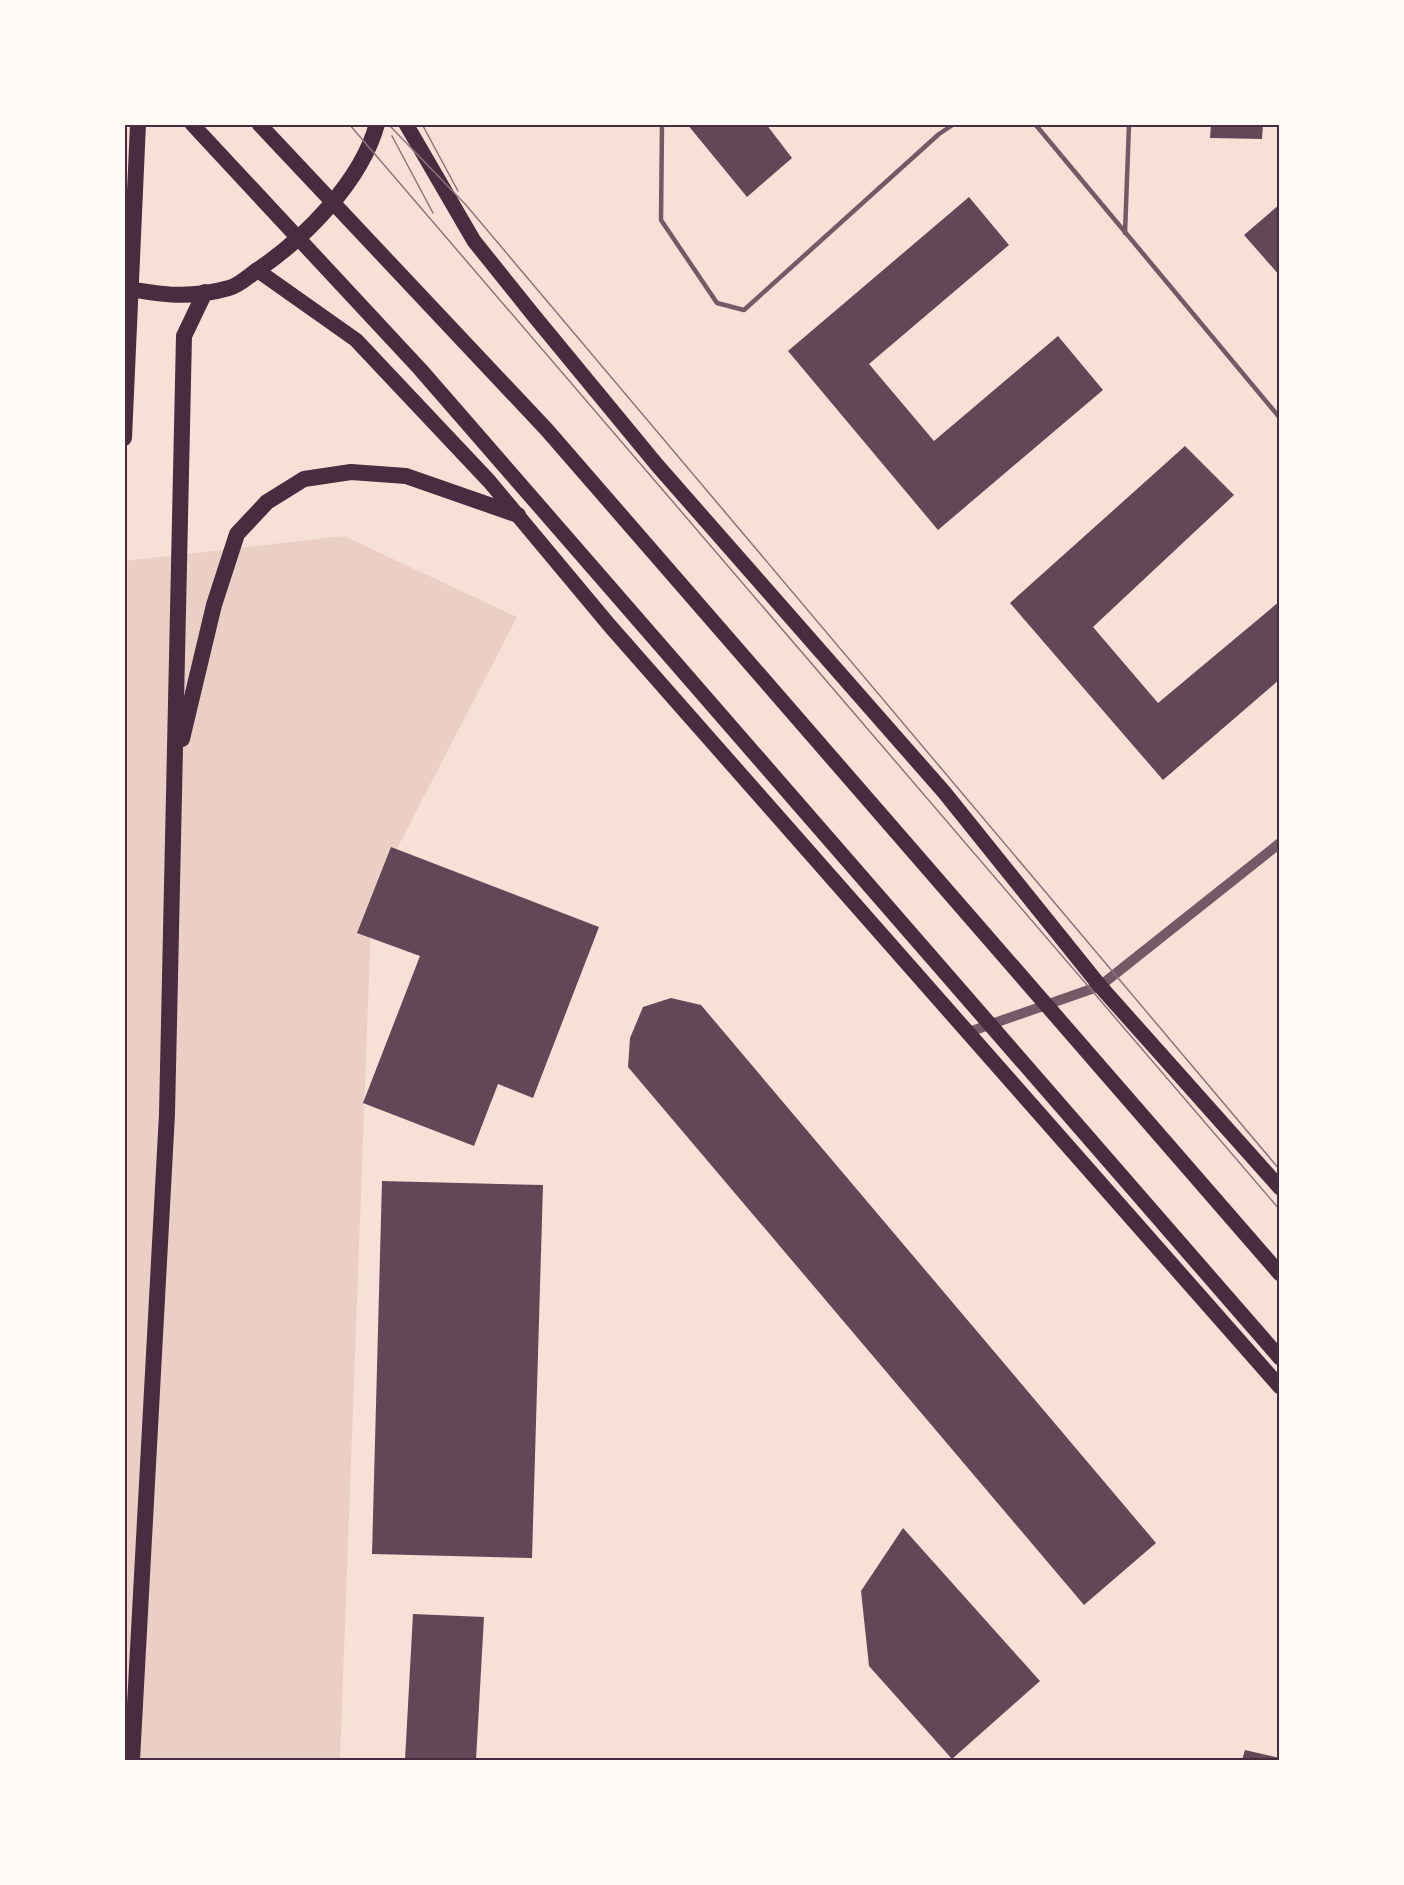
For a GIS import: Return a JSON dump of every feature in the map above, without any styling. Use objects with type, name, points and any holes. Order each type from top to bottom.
[{"type":"highway","points":[[124,438],[138,124]]},
{"type":"highway","points":[[124,288],[173,297],[231,288],[277,257],[312,225],[355,171],[377,124]]},
{"type":"highway","points":[[132,1761],[167,1114],[184,336],[205,292]]},
{"type":"highway","points":[[175,772],[214,605],[237,534],[267,502],[304,479],[351,472],[406,476],[518,515]]},
{"type":"main road","points":[[192,124],[420,369],[1280,1358]]},
{"type":"main road","points":[[259,124],[547,430],[1280,1274]]},
{"type":"main road","points":[[406,124],[474,241],[535,317],[657,465],[944,792],[1100,986],[1280,1188]]},
{"type":"main road","points":[[257,270],[356,340],[518,515],[610,626],[1280,1387]]},
{"type":"street","points":[[966,1033],[1100,986],[1280,843]]},
{"type":"lane","points":[[662,124],[661,220],[717,303],[744,310],[939,134],[954,124]]},
{"type":"lane","points":[[1035,124],[1280,418]]},
{"type":"lane","points":[[1125,233],[1129,124]]},
{"type":"shaded area","points":[[344,536],[517,617],[372,897],[340,1760],[125,1760],[124,561]]},
{"type":"building","points":[[687,124],[766,124],[792,158],[747,197]]},
{"type":"building","points":[[1211,124],[1263,124],[1262,139],[1210,138]]},
{"type":"building","points":[[969,197],[1009,245],[869,364],[934,441],[1058,336],[1103,390],[938,530],[788,351]]},
{"type":"building","points":[[1280,204],[1280,276],[1244,235]]},
{"type":"building","points":[[1185,446],[1234,495],[1093,627],[1158,703],[1280,601],[1280,679],[1163,780],[1010,603]]},
{"type":"building","points":[[391,847],[599,927],[533,1098],[498,1084],[474,1146],[363,1103],[420,956],[357,933]]},
{"type":"building","points":[[671,998],[701,1005],[1156,1543],[1084,1605],[628,1067],[630,1038],[643,1007]]},
{"type":"building","points":[[382,1181],[543,1185],[532,1558],[372,1554]]},
{"type":"building","points":[[903,1528],[1040,1681],[952,1759],[869,1666],[861,1591]]},
{"type":"building","points":[[413,1614],[484,1617],[476,1760],[405,1760]]},
{"type":"building","points":[[1245,1750],[1280,1758],[1280,1760],[1242,1760]]},
{"type":"tram line","points":[[349,124],[1280,1210]]},
{"type":"tram line","points":[[388,124],[466,205],[1280,1170]]},
{"type":"tram line","points":[[422,124],[458,191]]},
{"type":"tram line","points":[[392,136],[433,213]]}]
